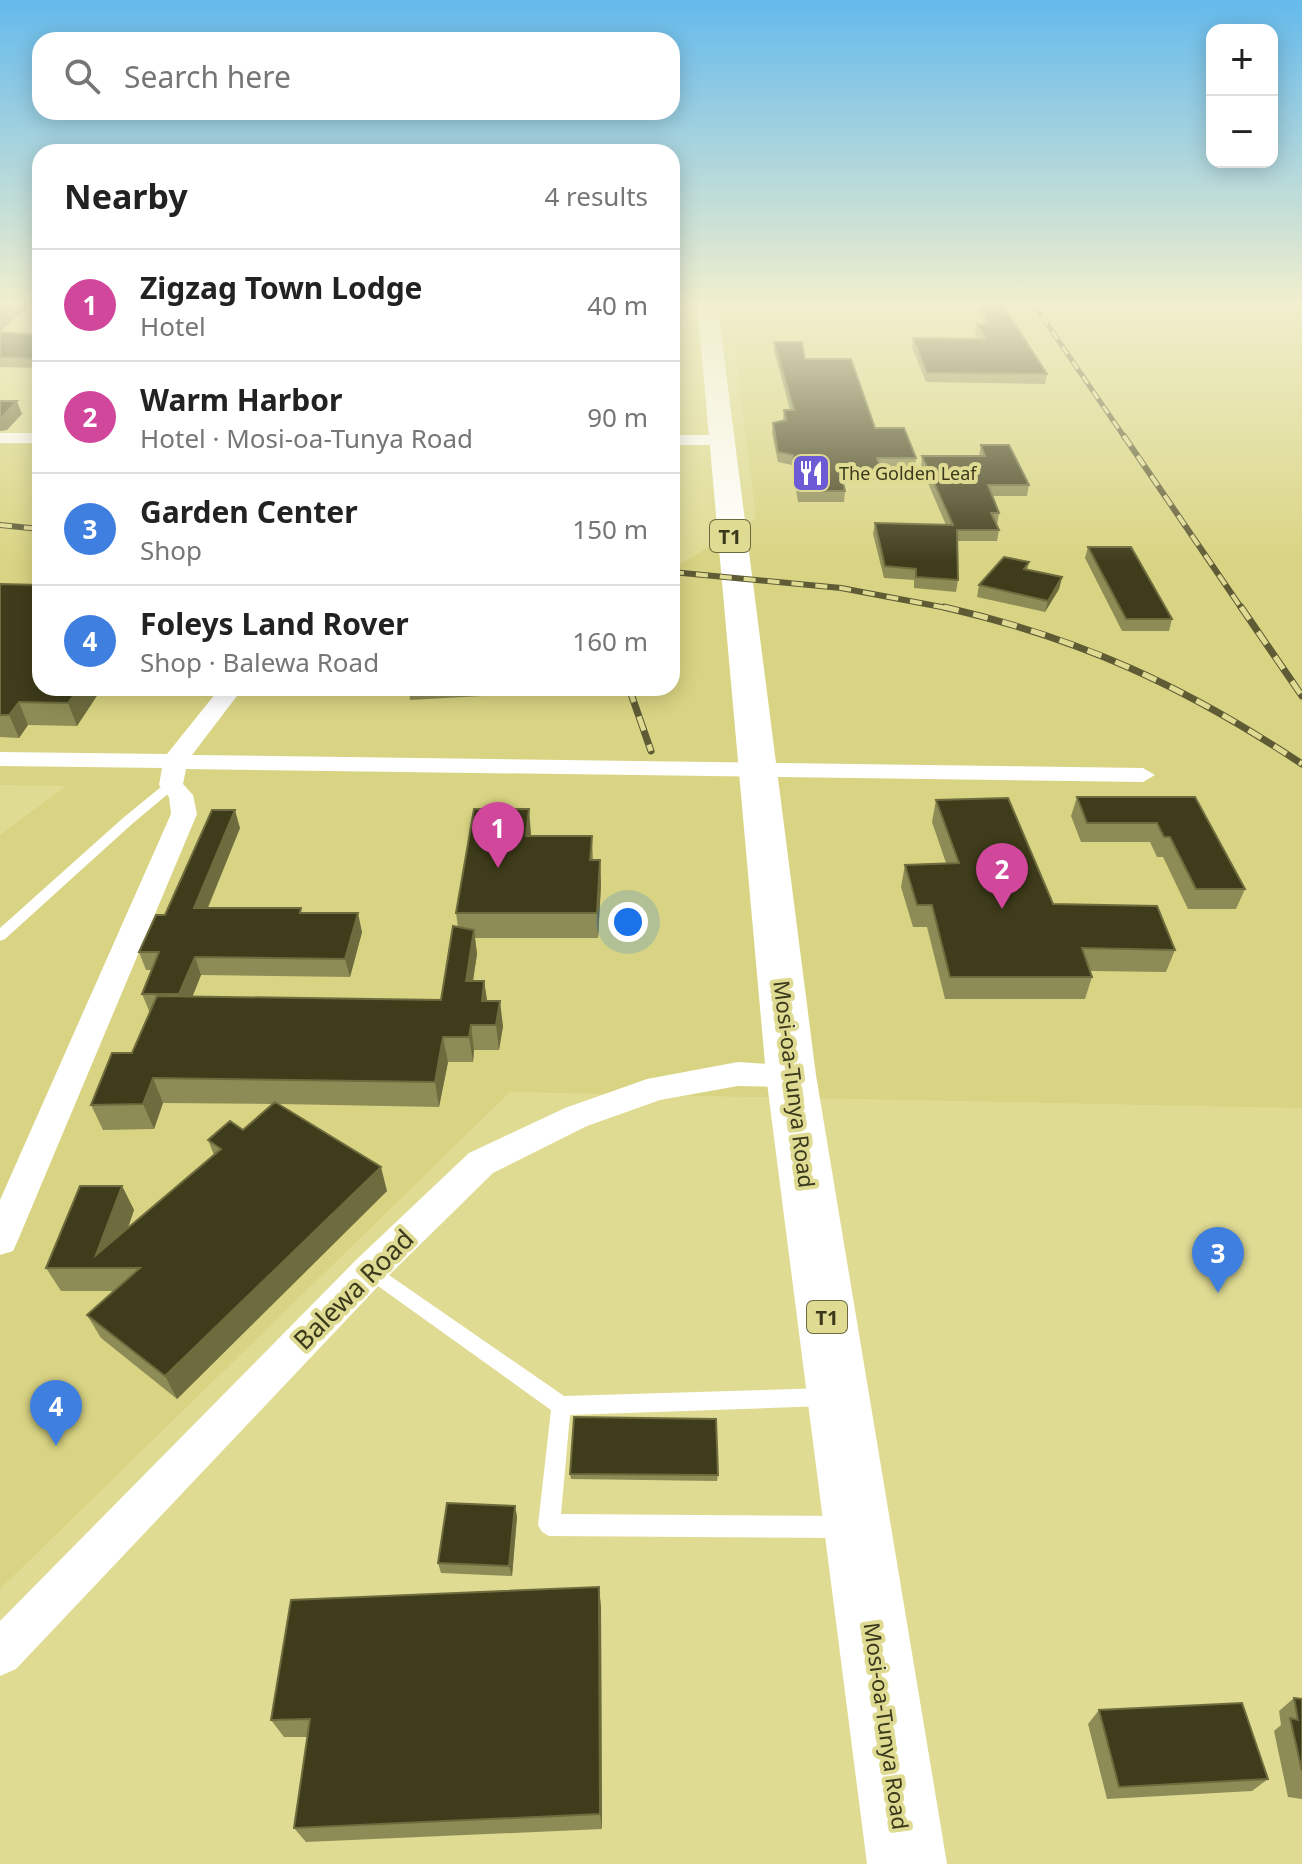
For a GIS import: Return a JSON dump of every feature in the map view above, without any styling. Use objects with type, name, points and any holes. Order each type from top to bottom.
[{"type":"highway","name":"Mosi-oa-Tunya Road","points":[[716,389],[734,576],[760,769],[791,1075],[907,1864]]},
{"type":"street","points":[[0,438],[32,438]]},
{"type":"street","points":[[680,440],[722,440]]},
{"type":"street","points":[[173,772],[226,696]]},
{"type":"street","points":[[0,759],[173,772],[760,769],[1143,775]]},
{"type":"street","points":[[0,1240],[8,1202],[184,814],[173,772]]},
{"type":"street","name":"Balewa Road","points":[[0,1653],[370,1270],[481,1163],[576,1117],[658,1088],[738,1074],[791,1075]]},
{"type":"lane","points":[[0,936],[78,869],[173,772]]},
{"type":"lane","points":[[370,1270],[561,1406],[838,1396]]},
{"type":"lane","points":[[561,1406],[549,1525],[857,1528]]},
{"type":"shaded area","points":[[740,389],[1302,389],[1302,1108],[510,1092],[0,1589],[0,835],[66,786],[0,785],[0,444],[32,444],[32,696],[680,696],[680,564],[756,519]]},
{"type":"building","points":[[788,389],[861,389],[875,428],[904,428],[916,458],[877,458],[881,469],[840,469],[845,491],[799,491],[793,455],[778,452],[773,423],[786,420],[784,410],[794,410]]},
{"type":"building","points":[[0,401],[17,401],[0,417]]},
{"type":"building","points":[[981,445],[1009,445],[1029,485],[988,485],[999,513],[991,513],[999,530],[957,530],[958,580],[916,577],[916,569],[885,566],[875,523],[953,525],[922,456],[985,456]]},
{"type":"building","points":[[1088,547],[1131,547],[1172,619],[1126,619]]},
{"type":"building","points":[[1004,557],[1029,562],[1024,569],[1062,577],[1048,601],[979,585]]},
{"type":"building","points":[[0,584],[32,585],[32,696],[73,696],[68,703],[19,702],[9,715],[0,715]]},
{"type":"building","points":[[1077,797],[1195,797],[1245,889],[1196,889],[1170,837],[1164,837],[1157,823],[1087,823]]},
{"type":"building","points":[[1008,798],[1053,904],[1157,906],[1175,950],[1082,948],[1092,977],[950,977],[932,905],[917,905],[905,865],[959,863],[936,800]]},
{"type":"building","points":[[474,809],[529,809],[526,836],[592,836],[590,860],[600,860],[597,913],[456,913]]},
{"type":"building","points":[[212,810],[235,810],[194,908],[301,908],[300,913],[358,913],[345,959],[195,957],[179,994],[142,994],[159,952],[139,952],[156,915],[165,915]]},
{"type":"building","points":[[453,926],[474,930],[466,981],[484,981],[482,1001],[500,1001],[496,1025],[471,1025],[469,1037],[443,1037],[435,1082],[153,1078],[143,1104],[91,1105],[112,1053],[132,1053],[157,996],[441,1000]]},
{"type":"building","points":[[275,1102],[381,1167],[165,1376],[87,1315],[140,1268],[46,1268],[80,1186],[122,1186],[96,1255],[221,1149],[208,1140],[230,1121],[243,1130]]},
{"type":"building","points":[[574,1417],[716,1419],[718,1475],[570,1474]]},
{"type":"building","points":[[447,1503],[515,1506],[509,1566],[438,1563]]},
{"type":"building","points":[[599,1587],[600,1814],[294,1828],[310,1719],[271,1720],[291,1600]]},
{"type":"building","points":[[1294,1698],[1302,1699],[1302,1771],[1290,1718],[1298,1720]]},
{"type":"building","points":[[1242,1703],[1268,1779],[1119,1787],[1099,1710]]},
{"type":"railway","points":[[1091,389],[1125,438]]},
{"type":"railway","points":[[1124,436],[1242,609]]},
{"type":"railway","points":[[0,525],[32,528]]},
{"type":"railway","points":[[680,573],[841,588],[951,609]]},
{"type":"railway","points":[[944,607],[951,609]]},
{"type":"railway","points":[[1241,607],[1302,696]]},
{"type":"railway","points":[[951,609],[1042,634],[1130,668],[1216,711],[1302,764]]},
{"type":"railway","points":[[632,696],[651,751]]},
{"type":"place","name":"The Golden Leaf","points":[[811,473]]},
{"type":"place","name":"Zigzag Town Lodge","points":[[498,868]]},
{"type":"place","name":"Warm Harbor","points":[[1002,909]]},
{"type":"place","name":"Garden Center","points":[[1218,1293]]},
{"type":"place","name":"Foleys Land Rover","points":[[56,1446]]}]
